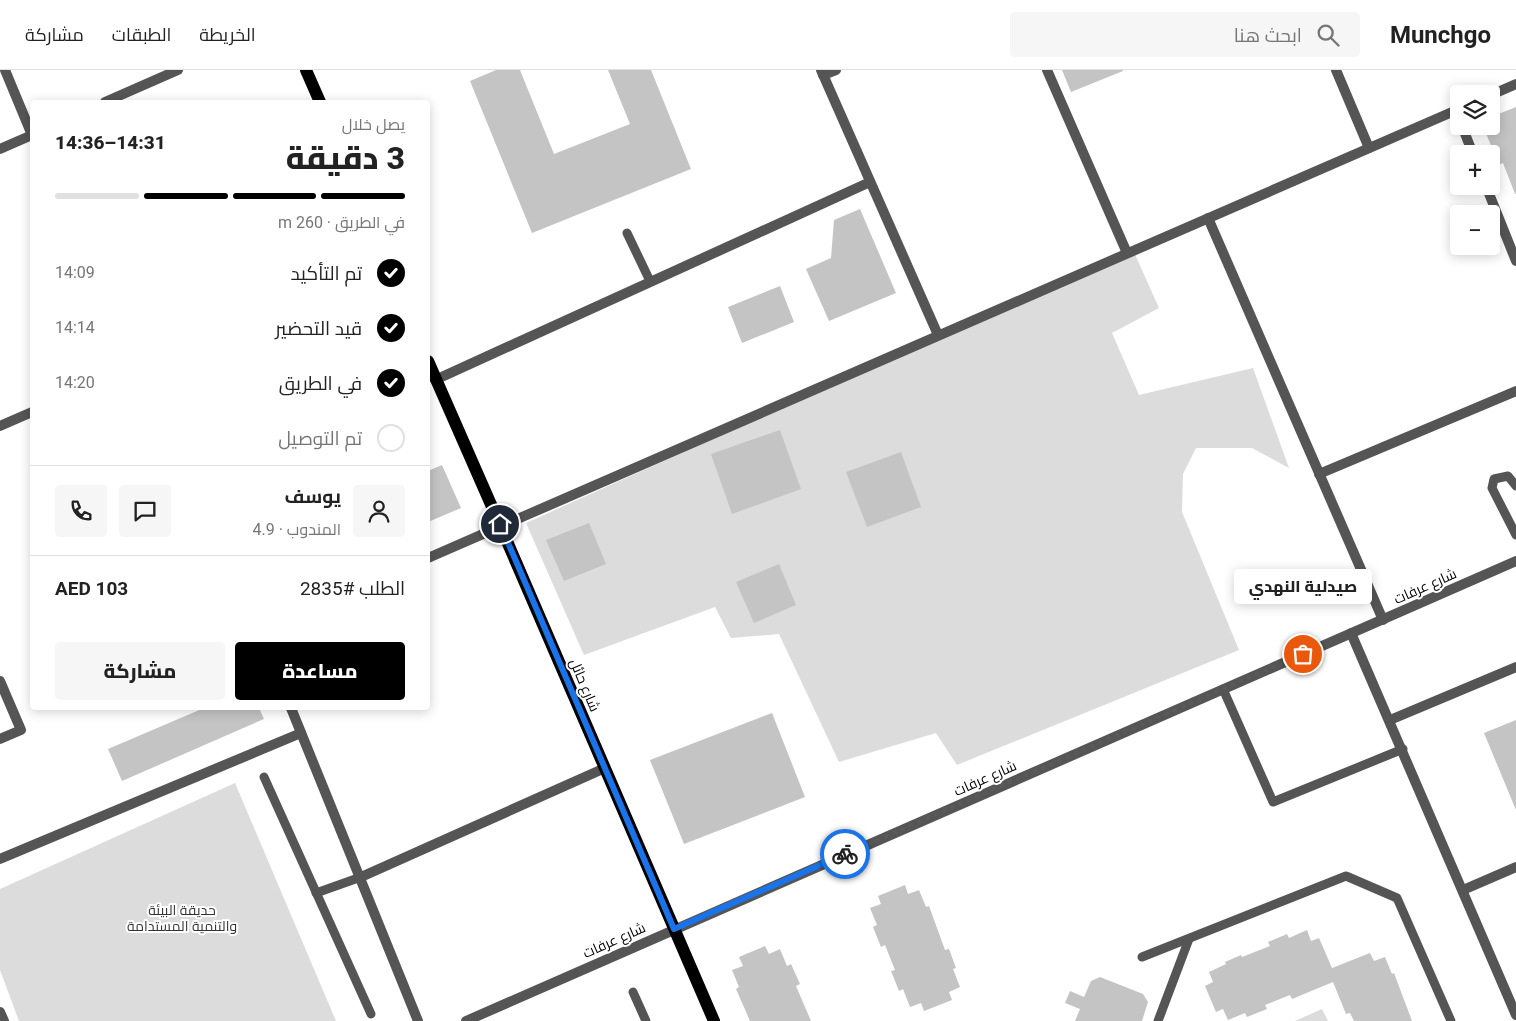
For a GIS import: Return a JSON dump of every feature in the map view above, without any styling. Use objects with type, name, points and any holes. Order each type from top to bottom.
[{"type":"main road","points":[[306,70],[319,100]]},
{"type":"main road","name":"شارع حائل","points":[[430,366],[714,1021]]},
{"type":"street","points":[[5,70],[30,130]]},
{"type":"street","points":[[110,100],[178,70]]},
{"type":"street","points":[[836,70],[822,73],[938,335]]},
{"type":"street","points":[[1047,70],[1127,253]]},
{"type":"street","points":[[1336,70],[1369,148]]},
{"type":"street","points":[[1500,91],[1516,84]]},
{"type":"street","points":[[430,557],[500,524],[1369,148],[1450,116]]},
{"type":"street","points":[[0,149],[30,136]]},
{"type":"street","points":[[435,380],[650,280],[870,182]]},
{"type":"street","points":[[1490,195],[1515,254]]},
{"type":"street","points":[[1208,218],[1383,620]]},
{"type":"street","points":[[1319,474],[1516,391]]},
{"type":"street","points":[[0,426],[30,413]]},
{"type":"street","name":"شارع عرفات","points":[[466,1021],[1516,561]]},
{"type":"street","points":[[1351,633],[1516,1015]]},
{"type":"street","points":[[1390,720],[1516,666]]},
{"type":"street","points":[[0,681],[21,730],[0,739]]},
{"type":"street","points":[[292,710],[418,1021]]},
{"type":"street","points":[[0,859],[302,733]]},
{"type":"street","points":[[361,877],[605,768]]},
{"type":"street","points":[[1463,890],[1516,867]]},
{"type":"street","points":[[0,1012],[4,1021]]},
{"type":"lane","points":[[627,233],[650,280]]},
{"type":"lane","points":[[1516,486],[1508,476],[1494,478],[1492,483],[1492,488],[1513,522],[1516,535]]},
{"type":"lane","points":[[1223,689],[1273,802],[1402,749]]},
{"type":"lane","points":[[264,777],[371,1014]]},
{"type":"lane","points":[[1142,958],[1346,876],[1398,898],[1451,1021]]},
{"type":"lane","points":[[316,893],[361,877]]},
{"type":"lane","points":[[1158,1021],[1189,939]]},
{"type":"lane","points":[[633,992],[646,1021]]},
{"type":"green space","points":[[1133,250],[1159,308],[1112,333],[1139,395],[1253,368],[1289,468],[1252,448],[1196,448],[1183,474],[1182,512],[1239,650],[957,765],[936,733],[839,762],[779,634],[731,638],[715,607],[584,655],[526,523]]},
{"type":"green space","name":"حديقة البيئة والتنمية المستدامة","points":[[235,783],[336,1021],[19,1021],[0,970],[0,889]]},
{"type":"green space","points":[[1322,1009],[1328,1021],[1295,1021]]},
{"type":"building","points":[[496,70],[520,70],[554,154],[630,124],[608,70],[651,70],[691,169],[532,233],[470,81]]},
{"type":"building","points":[[1062,70],[1123,70],[1123,71],[1071,92]]},
{"type":"building","points":[[1516,107],[1516,194],[1503,163],[1500,164],[1500,145],[1491,145],[1487,135],[1500,135],[1500,113]]},
{"type":"building","points":[[860,209],[896,293],[829,321],[806,269],[831,258],[834,220]]},
{"type":"building","points":[[780,286],[794,322],[742,343],[728,307]]},
{"type":"building","points":[[780,430],[801,489],[732,514],[711,454]]},
{"type":"building","points":[[901,452],[921,507],[867,527],[846,472]]},
{"type":"building","points":[[442,465],[461,508],[430,521],[430,470]]},
{"type":"building","points":[[589,523],[606,564],[564,581],[546,540]]},
{"type":"building","points":[[779,564],[796,605],[754,623],[736,582]]},
{"type":"building","points":[[199,710],[260,710],[264,719],[122,781],[108,749]]},
{"type":"building","points":[[772,713],[805,797],[684,844],[650,760]]},
{"type":"building","points":[[1516,720],[1516,810],[1484,733]]},
{"type":"building","points":[[905,885],[908,894],[919,890],[926,907],[929,906],[945,950],[949,949],[956,968],[953,969],[960,987],[949,992],[952,1000],[924,1011],[921,1003],[910,1007],[903,989],[899,991],[891,971],[895,970],[885,945],[881,947],[873,927],[877,925],[870,908],[881,904],[878,896]]},
{"type":"building","points":[[1307,930],[1311,941],[1319,938],[1332,968],[1370,953],[1374,961],[1385,957],[1392,974],[1394,973],[1412,1021],[1354,1021],[1350,1013],[1346,1014],[1333,982],[1292,999],[1290,995],[1265,1005],[1267,1009],[1247,1017],[1245,1013],[1228,1020],[1223,1009],[1216,1012],[1205,986],[1213,982],[1209,972],[1241,955],[1242,957],[1270,946],[1268,942],[1287,934],[1289,938]]},
{"type":"building","points":[[765,946],[769,954],[780,949],[787,966],[791,964],[800,984],[796,986],[811,1021],[750,1021],[736,989],[739,987],[732,970],[743,966],[739,957]]},
{"type":"building","points":[[1100,977],[1143,994],[1148,1002],[1142,1021],[1075,1021],[1080,1009],[1065,1003],[1070,991],[1084,997],[1091,981]]},
{"type":"way so far","points":[[845,854],[1303,654]]},
{"type":"place","name":"صيدلية النهدي","points":[[1303,654]]},
{"type":"route","points":[[500,524],[674,929],[845,854]]}]
